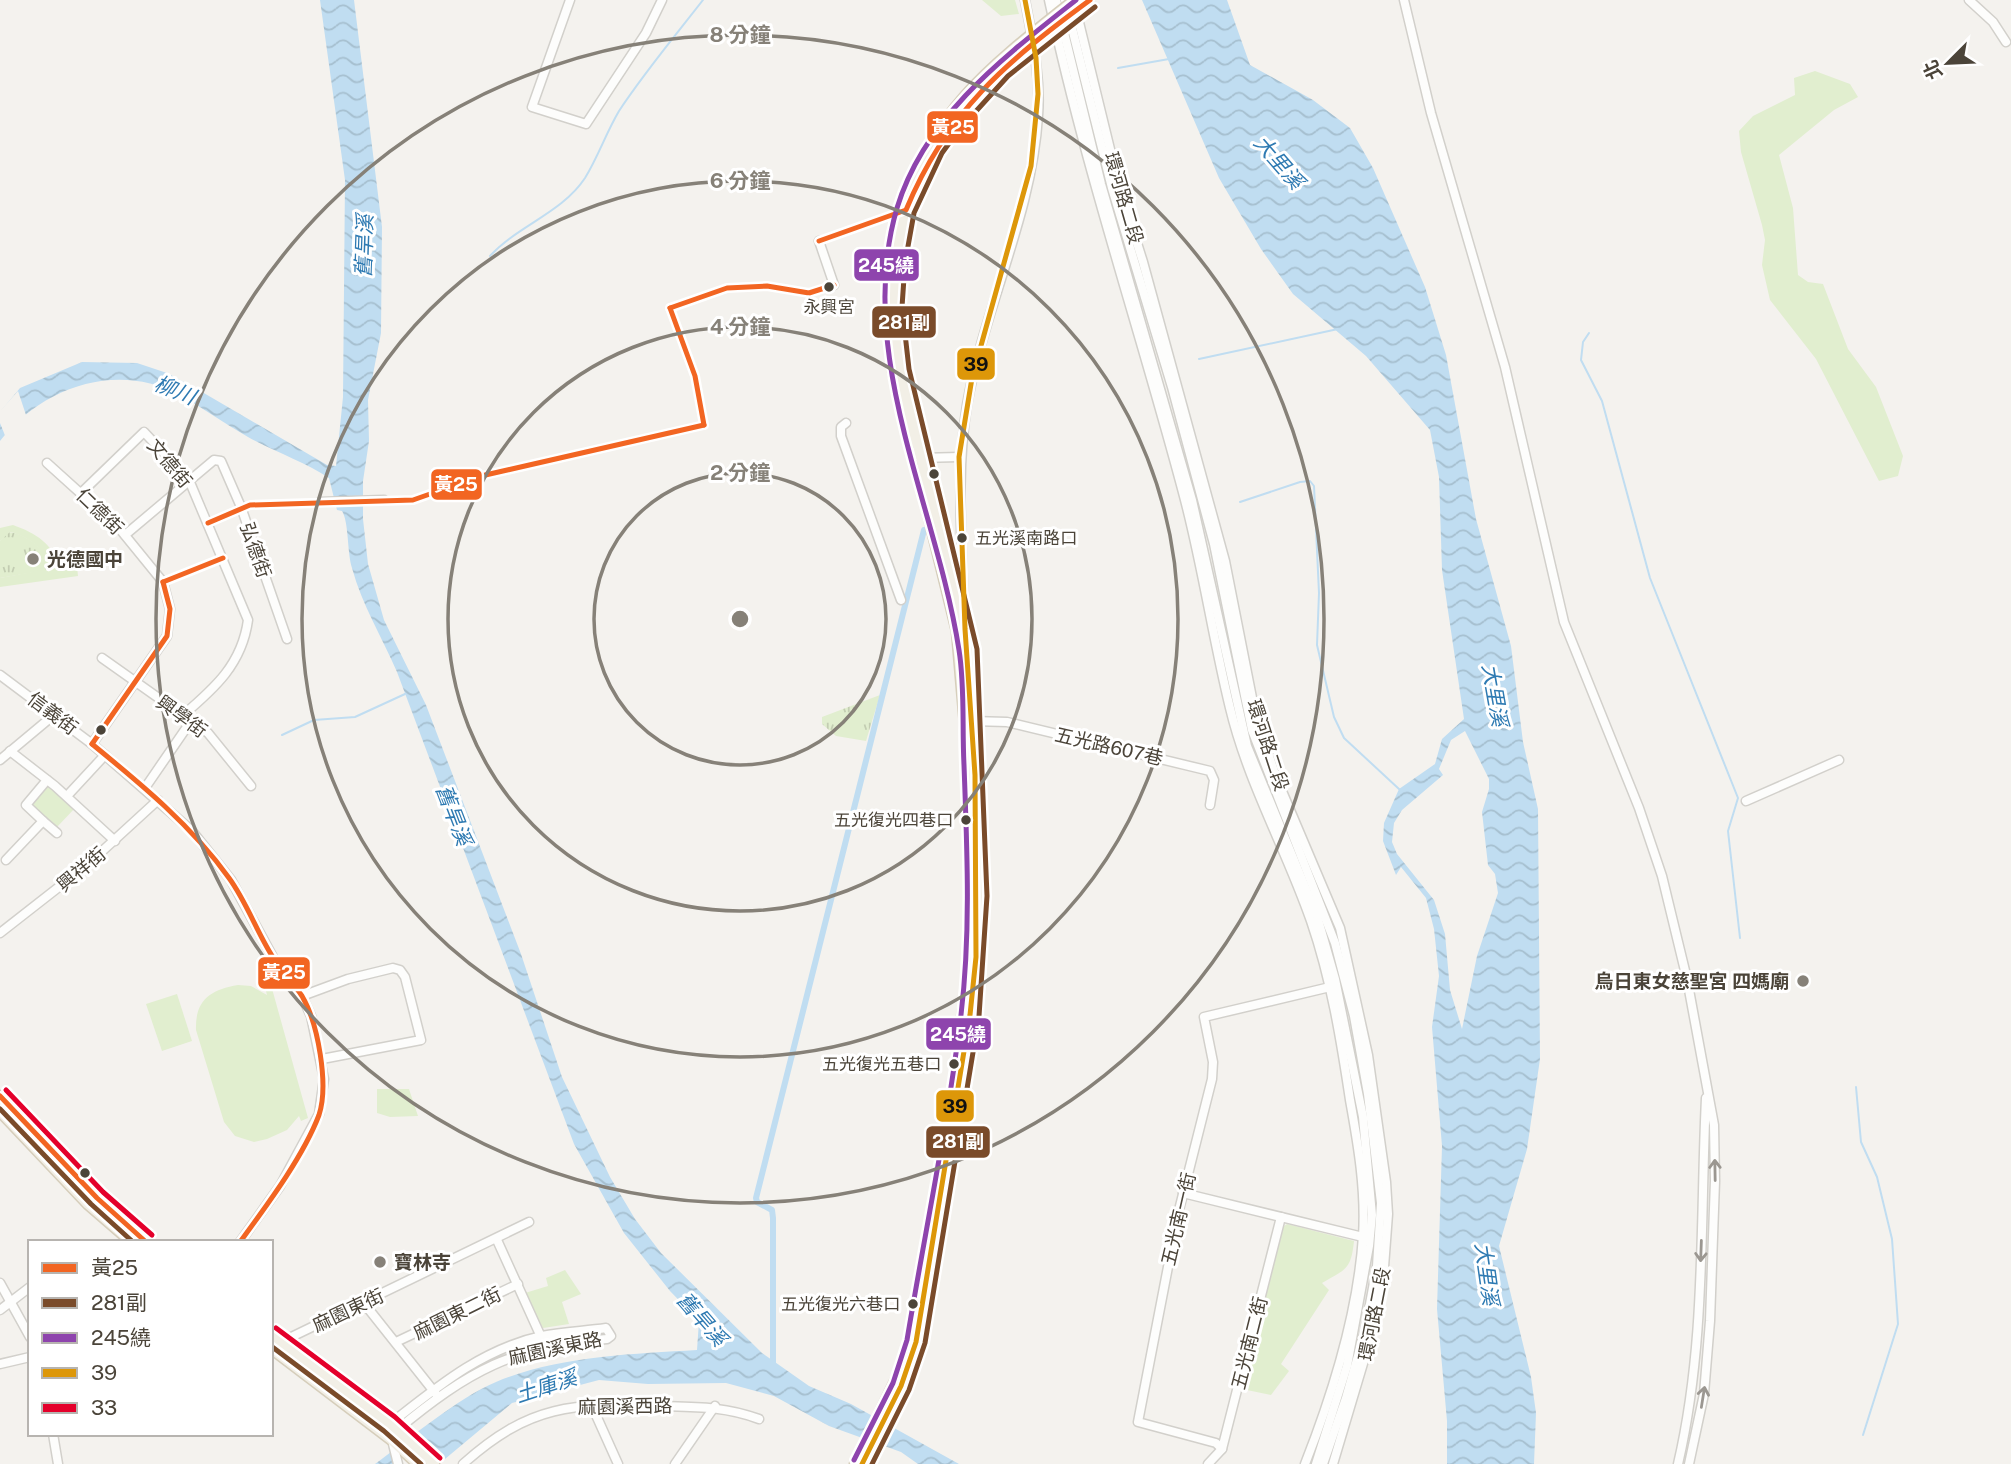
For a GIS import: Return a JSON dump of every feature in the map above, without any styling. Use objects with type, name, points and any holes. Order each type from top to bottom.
[{"type":"main road","points":[[860,1460],[916,1342],[970,1015],[978,896],[972,721],[961,630],[916,454],[894,330],[902,212],[914,170],[932,136],[957,104],[1008,54],[1074,0]]},
{"type":"main road","points":[[902,212],[934,149],[974,97],[1002,70],[1090,0]]},
{"type":"main road","points":[[891,1399],[904,1362],[914,1318],[970,957],[972,895],[961,630]]},
{"type":"main road","points":[[0,1096],[97,1198],[144,1240]]},
{"type":"main road","points":[[0,1111],[88,1205],[130,1240]]},
{"type":"main road","points":[[273,1336],[393,1427],[397,1443],[418,1464]]},
{"type":"main road","points":[[273,1350],[397,1443],[434,1464]]},
{"type":"street","points":[[570,0],[532,107],[586,124],[646,33],[662,0]]},
{"type":"street","points":[[961,630],[959,457],[972,378],[1031,166],[1038,94],[1036,58],[1025,0]]},
{"type":"street","points":[[1049,0],[1068,31]]},
{"type":"street","points":[[1056,0],[1068,31]]},
{"type":"street","points":[[1065,0],[1068,31]]},
{"type":"street","points":[[1068,31],[1074,0]]},
{"type":"street","points":[[1404,0],[1431,113],[1505,367],[1564,622],[1639,808],[1662,876],[1685,970],[1714,1125],[1710,1321],[1704,1394],[1689,1464]]},
{"type":"street","points":[[1969,0],[1993,22],[2006,42]]},
{"type":"street","name":"環河路二段","points":[[1068,31],[1119,186],[1210,500],[1256,718],[1276,777],[1340,928],[1352,976],[1380,1126],[1388,1214],[1373,1295],[1342,1397]]},
{"type":"street","name":"環河路二段","points":[[1068,31],[1095,191],[1121,269],[1215,608],[1230,708],[1244,758],[1310,919],[1329,987],[1355,1129],[1367,1238],[1360,1299],[1342,1397]]},
{"type":"street","points":[[819,241],[834,285]]},
{"type":"street","points":[[846,423],[841,427],[841,436],[901,600]]},
{"type":"street","name":"文德街","points":[[82,493],[144,432],[189,480],[248,620],[246,635],[234,665],[218,685],[182,716]]},
{"type":"street","points":[[916,454],[959,457]]},
{"type":"street","name":"弘德街","points":[[125,536],[214,460],[221,461],[287,639]]},
{"type":"street","name":"仁德街","points":[[47,463],[125,536],[163,582],[170,609],[167,636],[92,744]]},
{"type":"street","points":[[320,502],[384,500]]},
{"type":"street","points":[[1215,608],[1231,605]]},
{"type":"street","points":[[1222,647],[1239,644]]},
{"type":"street","name":"環河路二段","points":[[1222,647],[1247,746],[1317,916],[1335,979],[1363,1117],[1372,1215],[1333,1383],[1305,1464]]},
{"type":"street","name":"興學街","points":[[102,659],[208,733],[251,786]]},
{"type":"street","name":"信義街","points":[[0,675],[92,744],[191,831],[232,880],[275,961],[302,996],[311,1016],[324,1079],[319,1114],[280,1186],[241,1240]]},
{"type":"street","points":[[0,760],[55,714]]},
{"type":"street","points":[[145,788],[191,721]]},
{"type":"street","name":"五光路607巷","points":[[972,721],[1007,722],[1210,771],[1214,780],[1210,805]]},
{"type":"street","points":[[10,751],[67,796],[115,841]]},
{"type":"street","points":[[67,796],[105,755]]},
{"type":"street","points":[[1746,801],[1839,760]]},
{"type":"street","points":[[47,780],[26,805],[57,833]]},
{"type":"street","name":"興祥街","points":[[0,933],[115,841],[158,800]]},
{"type":"street","points":[[6,860],[43,821]]},
{"type":"street","points":[[302,996],[348,979],[393,968],[400,970],[405,977],[421,1040],[322,1059]]},
{"type":"street","name":"五光南一街","points":[[1222,1449],[1216,1443],[1138,1422],[1183,1193],[1213,1074],[1204,1017],[1329,987]]},
{"type":"street","points":[[1678,1464],[1693,1392],[1699,1321],[1706,1085]]},
{"type":"street","points":[[1183,1193],[1367,1238],[1383,1238]]},
{"type":"street","name":"五光南二街","points":[[1208,1464],[1222,1449],[1281,1217]]},
{"type":"street","name":"麻園東街","points":[[281,1342],[529,1222]]},
{"type":"street","name":"環河路二段","points":[[1333,1464],[1355,1401],[1375,1322],[1383,1238]]},
{"type":"street","points":[[496,1240],[544,1347]]},
{"type":"street","points":[[0,1283],[28,1333]]},
{"type":"street","name":"麻園東二街","points":[[396,1342],[518,1284]]},
{"type":"street","points":[[0,1310],[28,1289]]},
{"type":"street","name":"麻園東二街","points":[[363,1302],[435,1393]]},
{"type":"street","name":"麻園溪東路","points":[[393,1427],[435,1393],[482,1357],[541,1336],[606,1328],[611,1336],[607,1339],[544,1347],[496,1362],[435,1393]]},
{"type":"street","points":[[0,1364],[28,1357]]},
{"type":"street","points":[[1315,1464],[1342,1397]]},
{"type":"street","points":[[1323,1464],[1342,1397]]},
{"type":"street","points":[[591,1404],[618,1464]]},
{"type":"street","name":"麻園溪西路","points":[[463,1464],[505,1432],[538,1414],[591,1404],[715,1406],[759,1419]]},
{"type":"street","points":[[675,1464],[715,1406]]},
{"type":"street","points":[[53,1436],[58,1464]]},
{"type":"street","points":[[397,1443],[398,1464]]},
{"type":"green space","points":[[982,0],[1015,0],[1019,14],[1001,16]]},
{"type":"green space","points":[[1815,71],[1850,84],[1858,97],[1834,110],[1779,155],[1793,208],[1798,275],[1808,282],[1823,284],[1848,349],[1876,387],[1903,456],[1898,476],[1879,481],[1816,359],[1770,300],[1762,265],[1765,240],[1741,152],[1739,131],[1753,116],[1795,95],[1794,78]]},
{"type":"green space","points":[[13,525],[28,531],[49,546],[56,561],[56,569],[77,567],[78,576],[0,587],[0,578],[48,569],[45,556],[30,540],[10,532],[0,541],[0,528]]},
{"type":"green space","points":[[8,532],[22,536],[42,550],[48,563],[47,570],[0,578],[0,541]]},
{"type":"green space","points":[[880,695],[866,741],[836,736],[822,724],[822,717]]},
{"type":"green space","points":[[47,784],[75,808],[57,827],[31,806]]},
{"type":"green space","points":[[238,985],[251,986],[267,995],[265,987],[271,985],[308,1118],[301,1121],[299,1116],[287,1130],[254,1142],[235,1136],[224,1122],[196,1030],[198,1011],[206,998],[219,990]]},
{"type":"green space","points":[[177,994],[192,1041],[162,1051],[146,1004]]},
{"type":"green space","points":[[377,1089],[409,1089],[418,1116],[390,1117],[377,1113]]},
{"type":"green space","points":[[1287,1224],[1354,1241],[1346,1268],[1322,1283],[1329,1290],[1281,1364],[1289,1371],[1271,1395],[1242,1389],[1283,1227]]},
{"type":"green space","points":[[565,1270],[581,1294],[562,1302],[569,1324],[543,1328],[525,1293],[548,1286],[546,1278]]},
{"type":"water","points":[[320,0],[354,0],[382,227],[381,333],[368,400],[369,441],[363,481],[363,519],[368,564],[384,620],[426,705],[521,954],[562,1077],[610,1177],[635,1219],[661,1253],[762,1353],[809,1386],[851,1404],[959,1464],[918,1464],[901,1452],[829,1426],[774,1396],[726,1383],[648,1384],[599,1380],[512,1403],[439,1464],[375,1464],[450,1408],[496,1382],[520,1373],[569,1362],[621,1355],[697,1350],[699,1321],[670,1291],[624,1233],[574,1144],[397,672],[356,582],[350,562],[344,516],[342,511],[337,510],[329,478],[248,437],[180,395],[156,385],[131,380],[106,380],[59,394],[37,406],[17,422],[0,441],[0,412],[20,388],[82,362],[137,363],[167,373],[327,465],[336,466],[343,397],[345,180]]},
{"type":"water","name":"大里溪","points":[[1142,0],[1227,0],[1250,65],[1313,100],[1350,128],[1373,168],[1425,287],[1446,355],[1476,519],[1511,646],[1523,742],[1538,809],[1540,1059],[1527,1149],[1499,1246],[1531,1377],[1536,1413],[1534,1464],[1447,1464],[1447,1421],[1437,1309],[1442,1146],[1432,1027],[1439,976],[1434,929],[1426,898],[1401,867],[1396,875],[1383,841],[1384,823],[1399,789],[1435,764],[1442,739],[1464,719],[1442,570],[1439,477],[1430,430],[1366,356],[1293,294],[1261,249],[1219,178]],"holes":[[[1465,731],[1489,779],[1482,812],[1488,865],[1495,874],[1498,893],[1477,956],[1462,1029],[1450,990],[1445,934],[1434,900],[1397,854],[1392,842],[1394,823],[1402,810],[1443,775],[1439,769],[1451,740]]]},
{"type":"pier","points":[[18,391],[27,418],[6,438],[0,423],[0,411]]},
{"type":"pier","points":[[416,1432],[447,1462],[393,1464],[390,1450]]},
{"type":"waterway","name":"舊旱溪","points":[[490,256],[513,236],[564,201],[585,178],[619,111],[703,0]]},
{"type":"waterway","points":[[1118,68],[1169,59]]},
{"type":"waterway","points":[[1199,359],[1338,329]]},
{"type":"waterway","points":[[1589,333],[1583,342],[1581,360],[1602,401],[1650,578],[1738,798],[1728,831],[1740,938]]},
{"type":"waterway","points":[[1240,502],[1300,482],[1310,481],[1314,486],[1319,593],[1317,645],[1334,717],[1344,738],[1399,789]]},
{"type":"waterway","points":[[773,1369],[773,1218],[772,1210],[757,1202],[756,1198],[924,530]]},
{"type":"waterway","points":[[282,735],[314,720],[355,717],[405,694]]},
{"type":"waterway","points":[[1856,1087],[1861,1142],[1877,1177],[1892,1239],[1898,1324],[1863,1435]]},
{"type":"transit line","name":"39","points":[[862,1464],[901,1386],[916,1342],[970,1015],[976,957],[975,775],[965,629],[959,457],[972,378],[1031,166],[1038,94],[1036,58],[1025,0]]},
{"type":"transit line","name":"245繞","points":[[854,1460],[893,1383],[907,1340],[956,1056],[964,984],[967,921],[961,664],[948,596],[892,374],[885,319],[886,263],[897,208],[910,175],[947,117],[995,67],[1076,0]]},
{"type":"transit line","name":"黃25","points":[[819,241],[906,210],[922,175],[960,116],[1006,68],[1090,0]]},
{"type":"transit line","name":"281副","points":[[872,1464],[909,1390],[925,1343],[979,1016],[987,896],[977,649],[909,369],[902,307],[905,263],[914,213],[942,153],[958,131],[1008,76],[1095,7]]},
{"type":"transit line","name":"黃25","points":[[670,308],[727,288],[767,286],[809,293],[834,285]]},
{"type":"transit line","name":"黃25","points":[[670,308],[695,376],[704,425]]},
{"type":"transit line","name":"黃25","points":[[208,523],[250,505],[413,500],[481,476],[704,425]]},
{"type":"transit line","name":"黃25","points":[[163,582],[223,558]]},
{"type":"transit line","name":"黃25","points":[[92,744],[167,636],[170,609],[163,582]]},
{"type":"transit line","name":"黃25","points":[[92,744],[165,806],[214,859],[236,888],[270,952],[302,996],[313,1022],[322,1071],[323,1088],[319,1115],[294,1164],[241,1240]]},
{"type":"transit line","name":"33","points":[[6,1090],[103,1192],[152,1235]]},
{"type":"transit line","name":"黃25","points":[[0,1096],[97,1198],[144,1240]]},
{"type":"transit line","name":"281副","points":[[0,1109],[91,1204],[131,1240]]},
{"type":"transit line","name":"33","points":[[276,1328],[395,1417],[440,1458]]},
{"type":"transit line","name":"281副","points":[[273,1348],[384,1431],[421,1464]]},
{"type":"place","name":"永興宮","points":[[829,287]]},
{"type":"place","name":"五光溪南路口","points":[[962,538]]},
{"type":"place","name":"光德國中","points":[[33,559]]},
{"type":"place","name":"五光復光四巷口","points":[[966,820]]},
{"type":"place","name":"烏日東女慈聖宮 四媽廟","points":[[1803,981]]},
{"type":"place","name":"五光復光五巷口","points":[[954,1064]]},
{"type":"place","name":"寶林寺","points":[[380,1262]]},
{"type":"place","name":"五光復光六巷口","points":[[913,1304]]},
{"type":"water label","name":"柳川","points":[[175,390]]},
{"type":"water label","name":"土庫溪","points":[[546,1386]]}]
